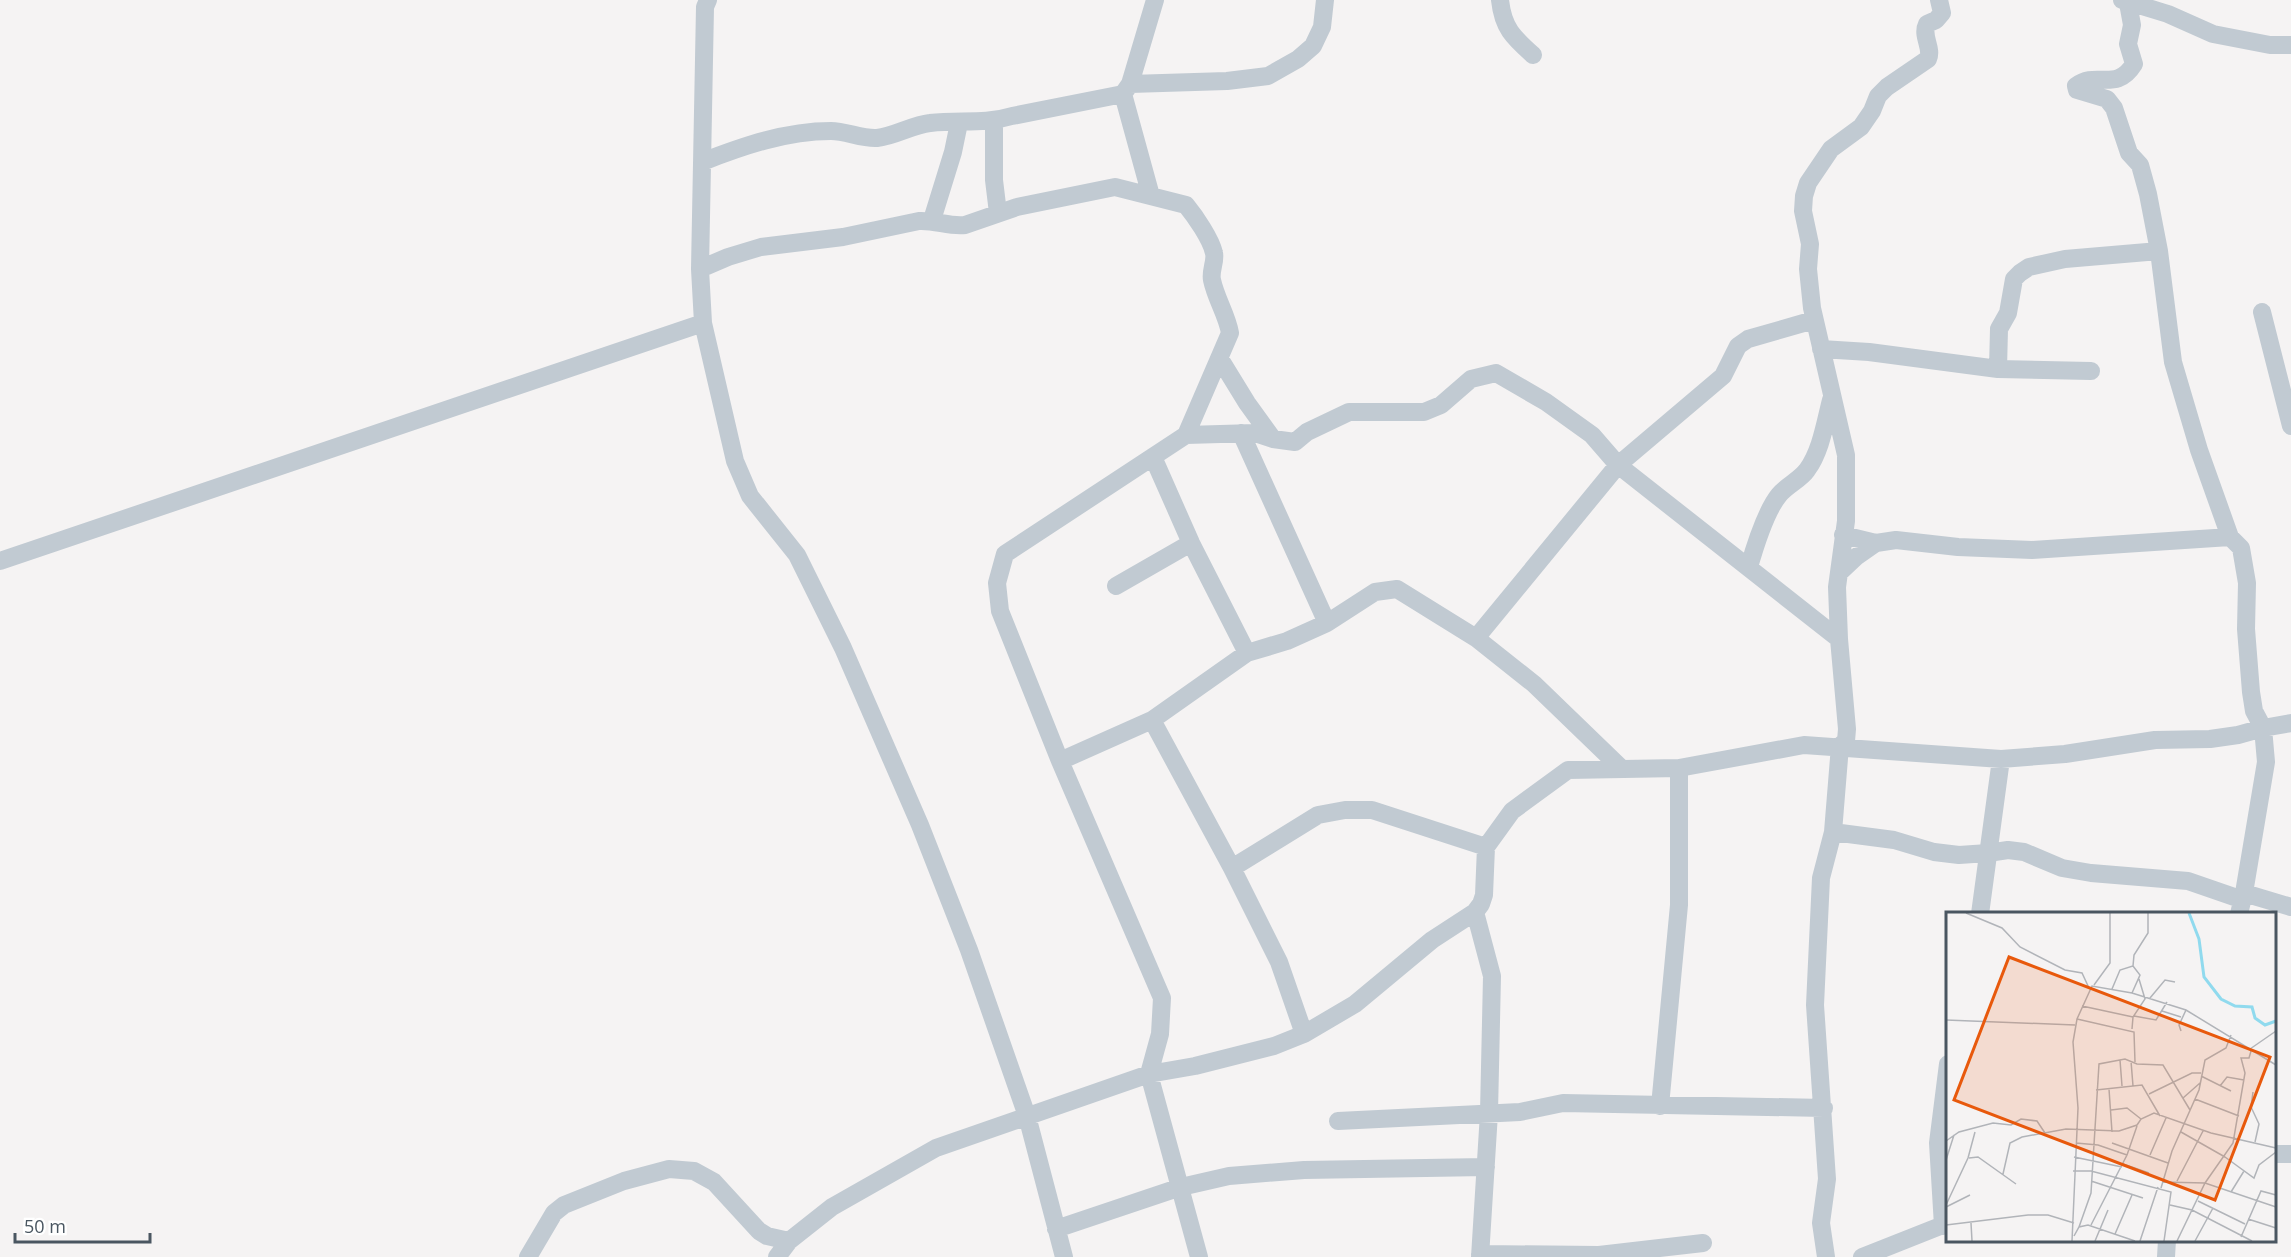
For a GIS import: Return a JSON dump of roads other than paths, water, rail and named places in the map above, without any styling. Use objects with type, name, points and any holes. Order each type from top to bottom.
[{"type":"street","points":[[1151,196],[1127,89],[1155,0]]},
{"type":"street","points":[[702,162],[746,144],[790,135],[832,131],[874,138],[893,135],[928,123],[994,122],[1127,89],[1268,76],[1298,59],[1313,46],[1322,27],[1325,0]]},
{"type":"street","points":[[1500,0],[1506,26],[1533,55]]},
{"type":"street","points":[[1826,1257],[1821,1223],[1827,1179],[1824,1108],[1815,1005],[1821,878],[1833,832],[1840,746],[1845,741],[1847,729],[1837,587],[1846,520],[1846,455],[1814,320],[1808,270],[1810,244],[1803,211],[1808,183],[1831,149],[1861,127],[1872,111],[1878,96],[1887,87],[1928,60],[1930,55],[1924,30],[1927,24],[1936,20],[1942,13],[1939,0]]},
{"type":"street","points":[[2125,1],[2168,14],[2213,34],[2270,45],[2291,45]]},
{"type":"street","points":[[2125,1],[2132,25],[2128,44],[2134,64],[2128,74],[2118,80],[2110,82],[2090,79],[2076,86],[2077,90],[2108,99],[2114,108],[2129,153],[2140,165],[2148,194],[2158,251],[2173,362],[2199,450],[2230,537],[2241,548],[2247,583],[2246,629],[2251,692],[2254,711],[2263,728],[2266,762],[2242,902]]},
{"type":"street","points":[[705,2],[700,269],[703,323],[735,461],[750,496],[797,555],[843,648],[928,846],[969,951],[1027,1116],[1064,1257]]},
{"type":"street","points":[[994,122],[994,180],[998,213]]},
{"type":"street","points":[[932,220],[953,152],[959,123]]},
{"type":"street","points":[[700,269],[761,247],[843,237],[920,221],[932,220],[957,226],[1041,202],[1115,187],[1186,205],[1214,254],[1211,270],[1212,281],[1230,333],[1186,435]]},
{"type":"street","points":[[1998,369],[1999,329],[2007,313],[2014,279],[2020,273],[2029,267],[2065,259],[2158,251]]},
{"type":"street","points":[[2262,312],[2291,426]]},
{"type":"street","points":[[1476,638],[1618,465],[1723,376],[1738,346],[1748,339],[1814,320]]},
{"type":"street","points":[[0,561],[703,323]]},
{"type":"street","points":[[1821,349],[1869,352],[1998,369],[2091,371]]},
{"type":"street","points":[[1220,359],[1246,403],[1273,439]]},
{"type":"street","points":[[1199,1257],[1149,1074],[1160,1034],[1162,998],[1060,761],[1000,611],[997,583],[1005,554],[1186,435],[1255,433],[1273,439],[1295,442],[1307,432],[1349,412],[1424,412],[1441,405],[1471,379],[1496,373],[1546,402],[1592,435],[1618,465],[1839,639]]},
{"type":"street","points":[[1749,567],[1774,501],[1806,471],[1816,454],[1832,398]]},
{"type":"street","points":[[1241,433],[1327,623]]},
{"type":"street","points":[[1816,454],[1827,447],[1843,444]]},
{"type":"street","points":[[1153,457],[1191,543],[1247,653]]},
{"type":"street","points":[[1843,536],[1876,543],[1896,540],[1958,547],[2032,550],[2230,537]]},
{"type":"street","points":[[1116,586],[1191,543]]},
{"type":"street","points":[[1839,573],[1856,556],[1876,543]]},
{"type":"street","points":[[1060,761],[1152,720],[1247,653],[1287,641],[1327,623],[1375,592],[1397,589],[1476,638],[1533,684],[1622,769]]},
{"type":"street","points":[[1152,720],[1232,868],[1279,962],[1304,1034]]},
{"type":"street","points":[[777,1257],[789,1241],[832,1207],[936,1148],[1149,1074],[1195,1066],[1275,1046],[1304,1034],[1355,1004],[1432,940],[1475,912],[1484,895],[1486,847],[1512,811],[1568,770],[1679,768],[1804,745],[2001,759],[2076,753],[2155,740],[2210,739],[2291,723]]},
{"type":"street","points":[[1980,912],[2001,759]]},
{"type":"street","points":[[1660,1106],[1679,905],[1679,768]]},
{"type":"street","points":[[1232,868],[1318,815],[1345,810],[1372,810],[1486,847]]},
{"type":"street","points":[[1833,832],[1894,840],[1934,852],[1959,855],[2016,851],[2072,869],[2188,881],[2242,902],[2291,907]]},
{"type":"street","points":[[1475,912],[1492,976],[1489,1113],[1480,1255],[1599,1255],[1703,1243]]},
{"type":"street","points":[[1862,1257],[1945,1224],[1938,1143],[1946,1073]]},
{"type":"street","points":[[1338,1121],[1520,1112],[1563,1103],[1824,1108]]},
{"type":"street","points":[[1056,1229],[1181,1187],[1229,1176],[1304,1170],[1486,1167]]},
{"type":"street","points":[[528,1257],[535,1250],[554,1214],[564,1205],[624,1181],[669,1169],[694,1171],[714,1182],[759,1232],[789,1241]]},
{"type":"street","points":[[2166,1257],[2167,1242]]}]
